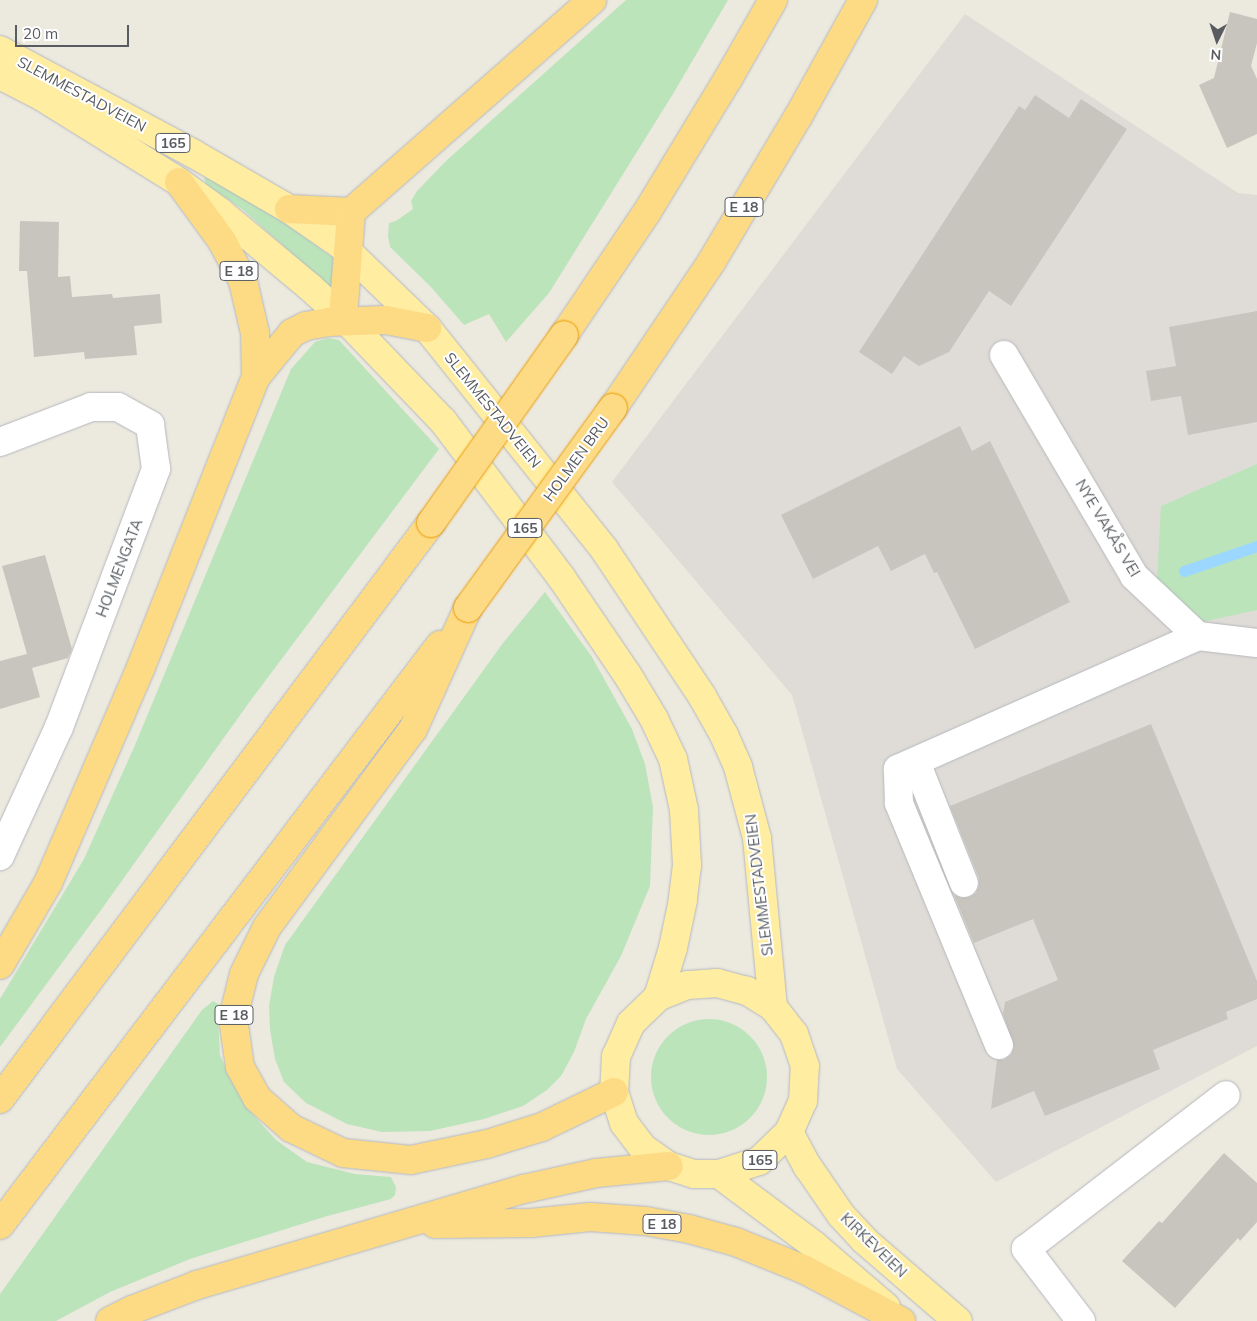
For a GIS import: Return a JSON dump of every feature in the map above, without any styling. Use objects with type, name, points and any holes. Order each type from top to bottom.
[{"type":"highway","points":[[289,209],[351,212],[592,0]]},
{"type":"highway","points":[[0,1099],[431,523],[564,335],[647,212],[772,0]]},
{"type":"highway","name":"HOLMEN BRU","points":[[468,608],[613,408],[712,261],[798,117],[863,0]]},
{"type":"highway","name":"E 18","points":[[179,182],[222,241],[243,281],[255,333],[256,377]]},
{"type":"highway","points":[[345,319],[351,212]]},
{"type":"highway","name":"E 18","points":[[0,965],[48,883],[141,667],[256,377],[292,333],[306,326],[345,319],[386,320],[428,328]]},
{"type":"highway","name":"E 18","points":[[468,608],[413,729],[267,927],[244,974],[234,1018],[240,1067],[257,1098],[291,1128],[343,1152],[411,1160],[487,1144],[542,1126],[614,1092]]},
{"type":"highway","name":"E 18","points":[[0,1225],[468,608]]},
{"type":"highway","name":"E 18","points":[[110,1321],[132,1310],[197,1285],[560,1180],[618,1169],[669,1166]]},
{"type":"highway","name":"E 18","points":[[403,1224],[531,1223],[590,1217],[670,1225],[711,1234],[805,1270],[902,1321]]},
{"type":"main road","name":"SLEMMESTADVEIEN","points":[[0,50],[208,162],[289,209],[349,253],[428,328],[604,550],[702,696],[731,749],[743,785],[756,838],[773,1007]]},
{"type":"main road","name":"SLEMMESTADVEIEN","points":[[0,75],[41,96],[179,182],[248,235],[345,319],[443,420],[482,469],[561,578],[627,674],[654,719],[673,759],[684,810],[687,865],[683,900],[675,941],[658,997]]},
{"type":"main road","name":"165","points":[[717,983],[747,991],[773,1007],[794,1034],[804,1066],[803,1100],[789,1132],[759,1161],[719,1174],[694,1174],[669,1166],[643,1148],[624,1123],[614,1092],[616,1056],[631,1023],[658,997],[687,986],[717,983]]},
{"type":"main road","name":"KIRKEVEIEN","points":[[789,1132],[808,1167],[841,1215],[864,1240],[958,1321]]},
{"type":"main road","points":[[719,1174],[814,1245],[902,1321]]},
{"type":"street","name":"NYE VAKÅS VEI","points":[[1004,355],[1134,576],[1198,636]]},
{"type":"street","name":"HOLMENGATA","points":[[0,442],[91,407],[118,407],[150,425],[156,469],[59,727],[0,856]]},
{"type":"street","points":[[999,1045],[899,803],[898,769],[1198,636],[1257,644]]},
{"type":"street","points":[[916,762],[964,883]]},
{"type":"street","points":[[1082,1321],[1026,1249],[1226,1095]]},
{"type":"shaded area","points":[[965,14],[1238,193],[1257,195],[1257,1046],[996,1182],[897,1069],[792,695],[612,482]]},
{"type":"green space","points":[[626,0],[728,0],[673,94],[549,293],[506,342],[489,314],[464,325],[430,286],[390,247],[388,236],[389,223],[396,221],[413,209],[411,201],[417,191],[447,160]]},
{"type":"green space","points":[[211,177],[259,204],[340,263],[335,292],[242,209],[206,184],[204,178]]},
{"type":"green space","points":[[328,338],[339,340],[439,449],[248,704],[101,910],[0,1047],[0,999],[84,859],[135,745],[291,369],[315,342]]},
{"type":"green space","points":[[1257,464],[1257,610],[1202,622],[1157,579],[1161,506]]},
{"type":"green space","points":[[545,592],[592,657],[632,729],[645,764],[653,807],[650,886],[621,956],[586,1019],[574,1052],[561,1076],[547,1090],[523,1106],[484,1119],[430,1131],[382,1132],[347,1124],[306,1103],[284,1082],[275,1059],[270,1030],[269,1006],[274,977],[285,945],[503,643]]},
{"type":"green space","points":[[213,1001],[220,1005],[218,1020],[220,1055],[245,1106],[276,1140],[307,1162],[355,1174],[391,1177],[396,1187],[395,1195],[391,1199],[324,1217],[190,1259],[110,1292],[56,1321],[0,1321],[0,1294],[202,1010]]},
{"type":"green space","points":[[709,1019],[731,1024],[750,1036],[762,1055],[767,1077],[762,1099],[750,1118],[731,1130],[709,1135],[687,1130],[668,1118],[656,1099],[651,1077],[656,1055],[668,1036],[687,1024]]},
{"type":"building","points":[[1230,12],[1257,19],[1257,43],[1251,66],[1257,79],[1257,134],[1227,148],[1199,85],[1214,78]]},
{"type":"building","points":[[1035,95],[1069,118],[1081,99],[1127,129],[1011,306],[989,291],[949,352],[919,366],[904,356],[892,374],[859,352],[1019,106],[1025,110]]},
{"type":"building","points":[[20,221],[59,222],[58,277],[70,276],[72,297],[112,294],[113,298],[160,294],[162,323],[134,326],[137,355],[85,359],[84,352],[34,357],[27,271],[19,271]]},
{"type":"building","points":[[1257,311],[1257,422],[1188,435],[1181,396],[1151,401],[1146,371],[1176,366],[1169,327]]},
{"type":"building","points":[[960,426],[972,451],[990,441],[1070,602],[975,649],[937,572],[934,573],[925,554],[891,571],[878,546],[813,579],[781,515]]},
{"type":"building","points":[[45,555],[72,649],[68,658],[32,668],[40,697],[0,709],[0,661],[27,654],[2,566]]},
{"type":"building","points":[[1151,724],[1257,981],[1257,999],[1226,1012],[1228,1019],[1153,1050],[1160,1069],[1045,1116],[1034,1091],[991,1109],[997,1060],[1004,1060],[1011,1055],[1014,1047],[1003,1014],[1005,1002],[1058,980],[1033,919],[974,943],[954,895],[961,898],[970,897],[976,893],[979,886],[979,878],[950,806]]},
{"type":"building","points":[[1224,1153],[1257,1183],[1257,1222],[1240,1241],[1238,1238],[1175,1308],[1122,1261],[1159,1221],[1162,1223]]},
{"type":"waterway","points":[[1184,571],[1257,546]]}]
